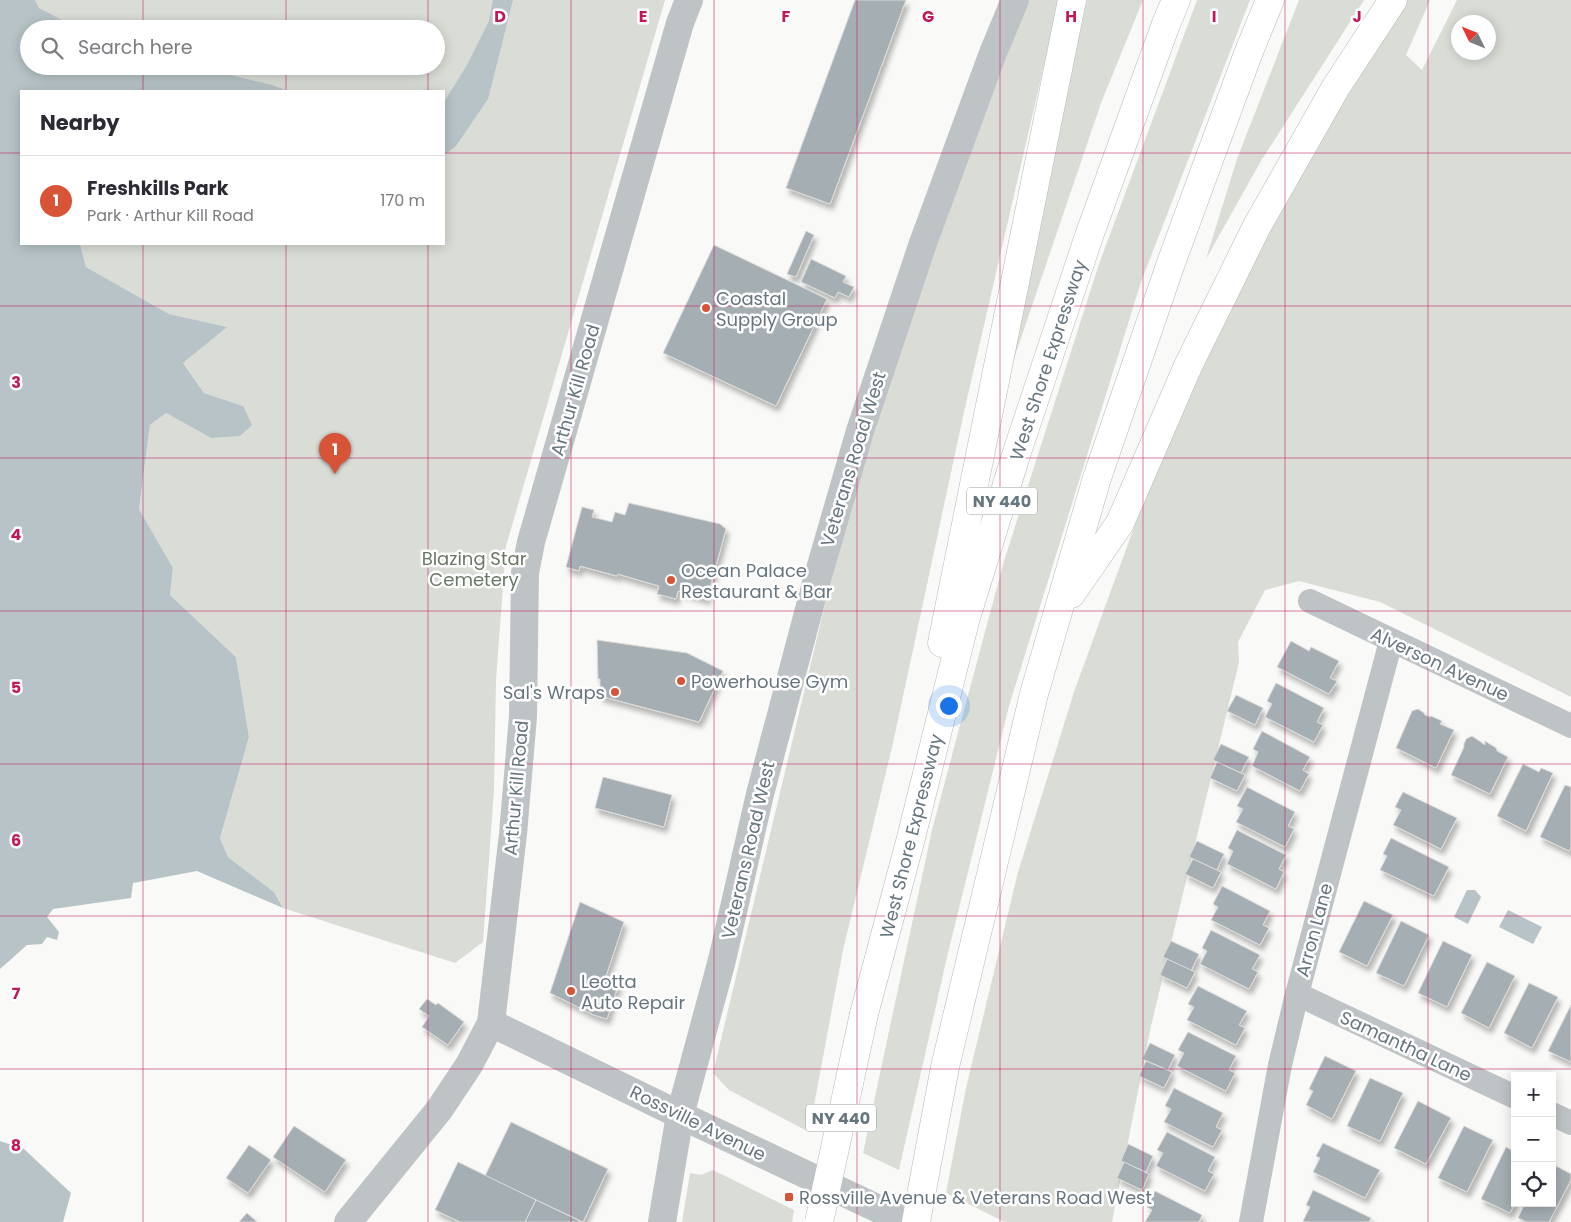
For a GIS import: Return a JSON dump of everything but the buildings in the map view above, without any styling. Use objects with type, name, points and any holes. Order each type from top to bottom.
[{"type":"highway","points":[[864,1014],[957,569],[1072,0]]},
{"type":"highway","name":"West Shore Expressway","points":[[818,1222],[864,1014],[971,602],[1017,452],[1089,236],[1176,0]]},
{"type":"highway","points":[[916,1222],[945,1067],[1034,694],[1097,478],[1171,262],[1270,0]]},
{"type":"highway","points":[[1058,613],[1120,523],[1188,366],[1257,226],[1336,87],[1393,0]]},
{"type":"street","name":"Arthur Kill Road","points":[[348,1222],[439,1110],[469,1065],[491,1023],[513,834],[523,716],[525,572],[531,542],[680,23],[689,0]]},
{"type":"street","name":"Veterans Road West","points":[[662,1222],[680,1115],[722,960],[760,794],[808,611],[857,441],[923,243],[993,53],[1015,0]]},
{"type":"street","name":"Alverson Avenue","points":[[1310,601],[1571,726]]},
{"type":"street","name":"Arron Lane","points":[[1251,1222],[1280,1065],[1297,994],[1391,640]]},
{"type":"street","name":"Samantha Lane","points":[[1297,994],[1511,1095]]},
{"type":"street","name":"Rossville Avenue","points":[[491,1023],[906,1222]]},
{"type":"street","points":[[1556,1116],[1571,1123]]},
{"type":"green space","name":"Blazing Star Cemetery","points":[[35,0],[665,0],[506,546],[496,680],[494,790],[483,942],[455,963],[283,908],[274,892],[228,857],[220,838],[249,737],[236,657],[170,595],[173,568],[139,509],[150,425],[166,413],[211,438],[243,406],[204,393],[183,363],[226,327],[169,314],[86,267],[80,245],[445,245],[445,90],[45,90],[42,75],[445,75],[445,20],[39,20],[38,8]]},
{"type":"green space","points":[[1028,0],[1059,0],[964,412],[893,743],[843,950],[809,1132],[729,1090],[713,1073],[827,596],[892,361]]},
{"type":"green space","points":[[1087,0],[1143,0],[1101,103],[999,403]]},
{"type":"green space","points":[[1197,0],[1250,0],[1141,282],[1009,706],[947,957],[899,1170],[863,1153],[932,830],[1004,561],[1099,264]]},
{"type":"green space","points":[[1299,0],[1364,0],[1261,161],[1206,259],[1237,159]]},
{"type":"green space","points":[[1403,0],[1430,0],[1406,55],[1422,70],[1457,0],[1571,0],[1571,697],[1380,602],[1299,581],[1265,590],[1238,642],[1239,662],[1151,1026],[1112,1222],[1005,1222],[946,1193],[966,1088],[1018,872],[1075,689],[1151,481],[1250,266],[1353,80]]},
{"type":"green space","points":[[713,1170],[794,1210],[792,1222],[682,1222],[690,1173],[701,1175]]},
{"type":"shaded area","points":[[0,0],[35,0],[39,8],[62,20],[20,20],[20,75],[230,75],[285,90],[20,90],[20,245],[80,245],[86,267],[169,314],[227,327],[183,363],[204,393],[243,406],[252,425],[240,436],[211,438],[166,413],[150,425],[139,509],[173,568],[170,595],[236,657],[249,737],[220,838],[228,857],[274,892],[283,908],[197,871],[133,883],[131,898],[53,909],[47,917],[59,932],[57,940],[47,937],[42,944],[27,945],[0,969]]},
{"type":"shaded area","points":[[493,0],[513,0],[488,99],[456,146],[445,154],[445,100],[467,65],[489,21]]},
{"type":"shaded area","points":[[1467,890],[1475,890],[1481,897],[1468,924],[1454,917]]},
{"type":"shaded area","points":[[1508,910],[1542,927],[1533,944],[1499,927]]},
{"type":"shaded area","points":[[0,1141],[24,1149],[71,1193],[63,1222],[0,1222]]},
{"type":"place","name":"Coastal Supply Group","points":[[706,308]]},
{"type":"place","name":"Freshkills Park","points":[[335,474]]},
{"type":"place","name":"Ocean Palace Restaurant & Bar","points":[[671,580]]},
{"type":"place","name":"Powerhouse Gym","points":[[681,681]]},
{"type":"place","name":"Sal's Wraps","points":[[615,692]]},
{"type":"place","name":"Leotta Auto Repair","points":[[571,991]]},
{"type":"place","name":"Rossville Avenue & Veterans Road West","points":[[789,1197]]}]
